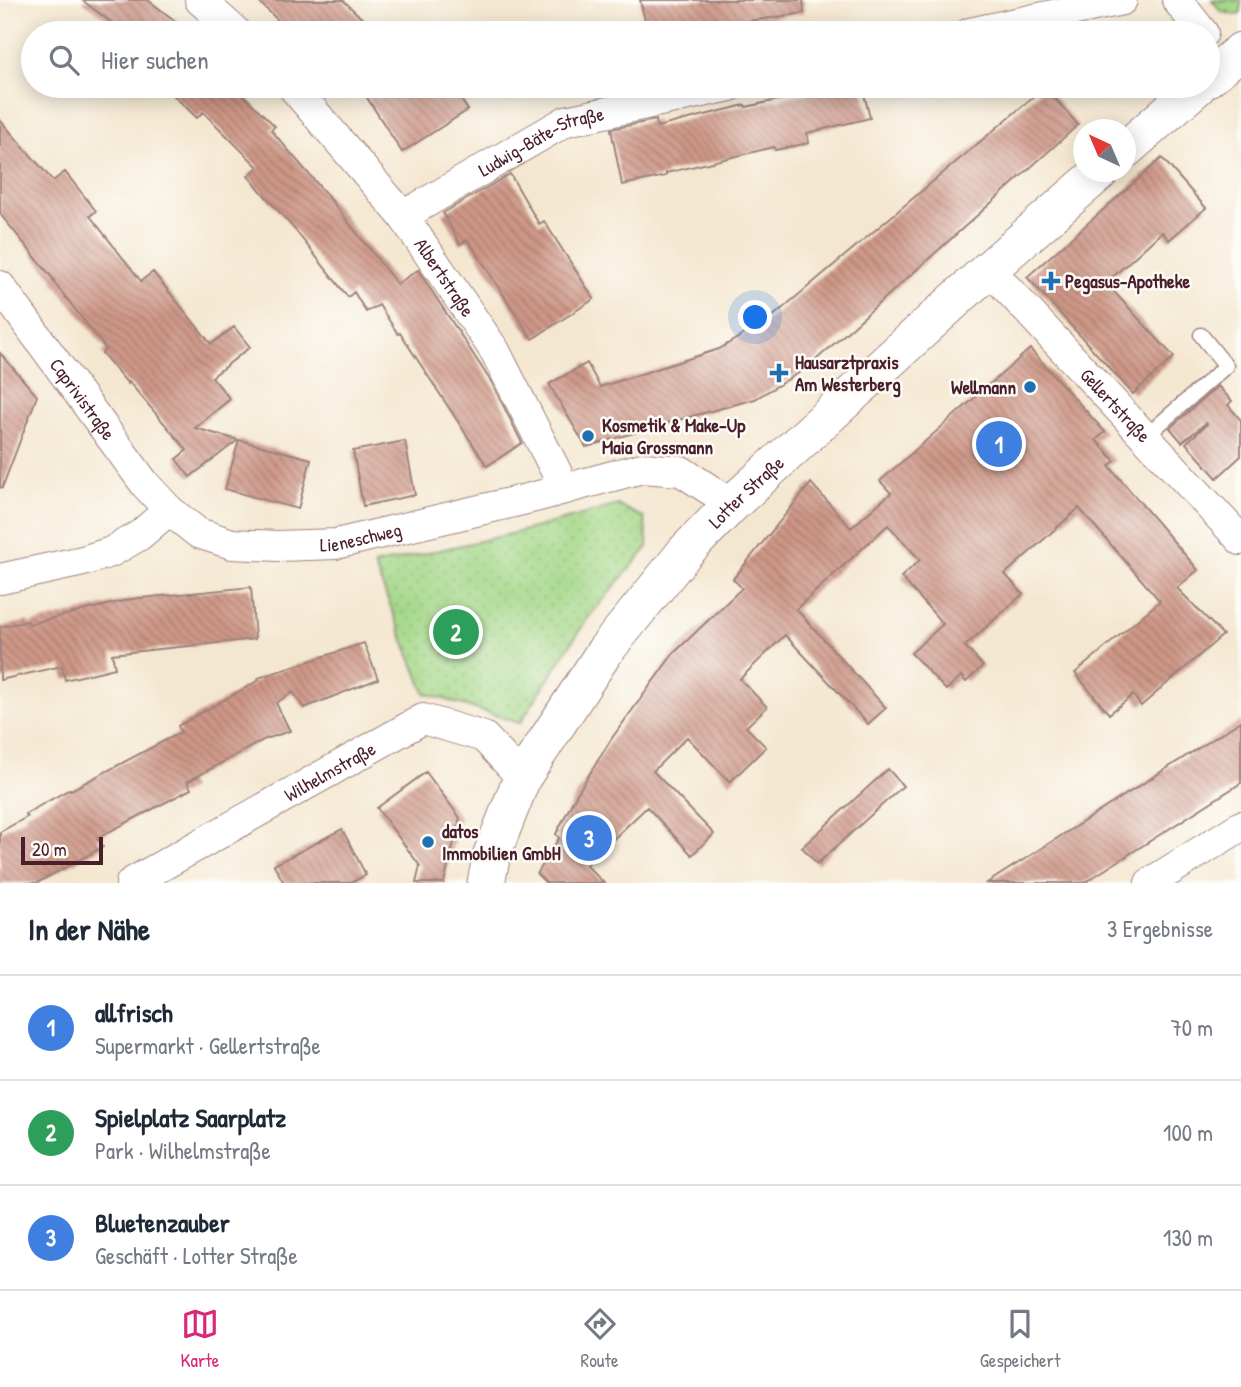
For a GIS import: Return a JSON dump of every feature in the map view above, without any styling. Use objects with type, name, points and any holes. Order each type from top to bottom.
[{"type":"street","points":[[200,0],[224,21]]},
{"type":"street","points":[[1025,21],[1122,0]]},
{"type":"street","points":[[1178,0],[1194,21]]},
{"type":"street","name":"Albertstraße","points":[[302,98],[403,216],[495,351],[565,489]]},
{"type":"street","name":"Ludwig-Bäte-Straße","points":[[403,216],[566,121],[674,98]]},
{"type":"street","points":[[1136,140],[1184,98]]},
{"type":"street","name":"Lotter Straße","points":[[486,883],[492,854],[522,778],[605,651],[686,551],[732,504],[989,268],[1088,182]]},
{"type":"street","name":"Gellertstraße","points":[[989,268],[1241,540]]},
{"type":"street","name":"Caprivistraße","points":[[0,286],[145,484],[169,510]]},
{"type":"street","name":"Lieneschweg","points":[[169,510],[198,533],[232,544],[278,546],[336,544],[482,510],[642,468],[681,471],[732,504]]},
{"type":"street","points":[[0,579],[83,561],[111,552],[140,535],[169,510]]},
{"type":"street","name":"Wilhelmstraße","points":[[131,883],[424,719],[484,737],[522,778]]},
{"type":"street","points":[[1150,883],[1241,826]]},
{"type":"lane","points":[[1146,437],[1226,366],[1200,335]]},
{"type":"green space","points":[[1212,0],[1241,0],[1241,13],[1238,15],[1222,12]]},
{"type":"green space","points":[[618,505],[644,518],[648,547],[587,619],[520,723],[425,693],[374,565],[519,532]]},
{"type":"building","points":[[82,0],[148,0],[175,21],[109,21]]},
{"type":"building","points":[[257,0],[343,0],[365,21],[279,21]]},
{"type":"building","points":[[640,0],[803,0],[804,13],[750,21],[645,21]]},
{"type":"building","points":[[176,98],[246,98],[275,126],[271,130],[331,200],[397,284],[418,270],[492,383],[522,443],[487,466],[379,305],[366,312],[354,292],[348,297],[248,176],[258,167],[203,112],[197,118]]},
{"type":"building","points":[[367,98],[460,98],[468,110],[402,152]]},
{"type":"building","points":[[786,98],[865,98],[870,118],[807,133],[809,143],[775,150],[774,147],[622,185],[611,129],[656,120],[657,127],[745,105],[746,107]]},
{"type":"building","points":[[1032,98],[1055,98],[1073,119],[1073,129],[807,368],[755,399],[586,447],[549,384],[587,363],[600,387],[719,349],[771,318]]},
{"type":"building","points":[[0,120],[53,181],[65,172],[96,211],[90,216],[141,281],[153,272],[211,344],[234,327],[250,347],[212,377],[230,399],[195,428],[238,440],[190,477],[176,459],[187,450],[102,353],[106,349],[0,214]]},
{"type":"building","points":[[1162,158],[1206,208],[1169,240],[1162,232],[1106,283],[1174,357],[1133,394],[1027,277]]},
{"type":"building","points":[[510,174],[539,224],[544,221],[594,299],[532,339],[468,240],[460,244],[443,213]]},
{"type":"building","points":[[1030,349],[1105,432],[1096,440],[1115,461],[1109,466],[1198,570],[1177,588],[1223,635],[1141,706],[1133,695],[1109,714],[1075,673],[1160,601],[1079,508],[1005,574],[1023,594],[965,646],[983,666],[966,682],[961,676],[946,690],[911,653],[943,624],[901,577],[920,560],[888,525],[796,609],[886,708],[868,724],[785,635],[740,679],[767,707],[746,727],[766,747],[730,782],[687,737],[653,771],[714,834],[692,855],[647,807],[586,865],[604,883],[546,883],[537,874],[559,838],[556,834],[575,797],[612,738],[673,654],[742,588],[733,579],[811,483],[851,528],[891,493],[880,481]]},
{"type":"building","points":[[0,353],[37,396],[2,488],[0,487]]},
{"type":"building","points":[[1218,386],[1232,401],[1228,405],[1241,420],[1241,456],[1217,478],[1186,443],[1207,424],[1182,442],[1170,428]]},
{"type":"building","points":[[239,440],[311,459],[298,509],[225,489]]},
{"type":"building","points":[[405,441],[415,495],[363,506],[353,451]]},
{"type":"building","points":[[251,587],[255,639],[112,654],[115,668],[65,680],[62,666],[0,680],[0,627],[28,621],[29,624],[131,599]]},
{"type":"building","points":[[364,643],[378,679],[304,708],[293,692],[276,703],[290,731],[263,740],[187,782],[191,789],[97,838],[103,847],[37,883],[0,883],[0,832],[27,817],[25,814],[181,732],[178,726],[259,680],[258,678]]},
{"type":"building","points":[[1241,721],[1241,783],[1084,883],[987,883]]},
{"type":"building","points":[[888,769],[903,786],[817,864],[802,847]]},
{"type":"building","name":"datos Immobilien GmbH","points":[[426,772],[460,818],[444,883],[416,883],[420,866],[377,808]]},
{"type":"building","points":[[342,829],[366,875],[350,883],[284,883],[274,865]]},
{"type":"place","name":"Pegasus-Apotheke","points":[[1051,281]]},
{"type":"place","name":"Hausarztpraxis Am Westerberg","points":[[779,373]]},
{"type":"place","name":"Wellmann","points":[[1030,387]]},
{"type":"place","name":"Kosmetik & Make-Up Maia Grossmann","points":[[588,436]]},
{"type":"place","name":"allfrisch","points":[[999,444]]},
{"type":"place","name":"Spielplatz Saarplatz","points":[[456,632]]},
{"type":"place","name":"Bluetenzauber","points":[[589,838]]},
{"type":"place","name":"datos Immobilien GmbH","points":[[428,842]]}]
